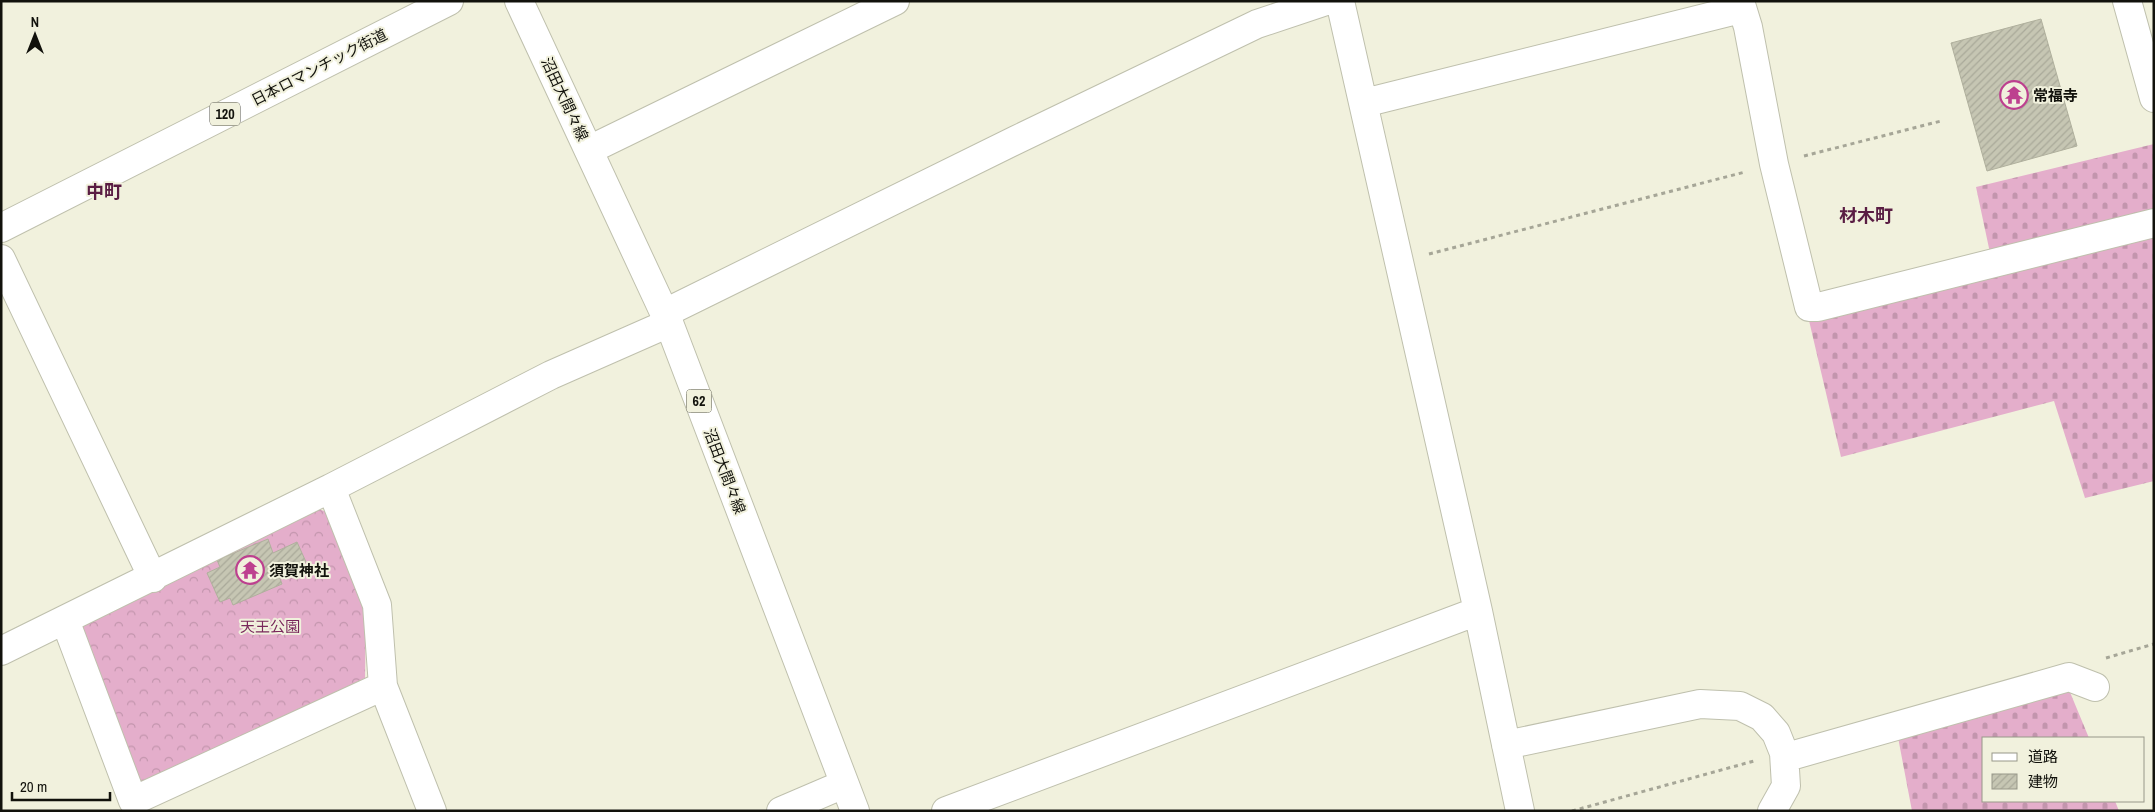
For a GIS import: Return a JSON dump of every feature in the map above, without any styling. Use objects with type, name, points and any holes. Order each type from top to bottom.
[{"type":"main road","name":"日本ロマンチック街道","points":[[1,228],[450,1]]},
{"type":"main road","name":"沼田大間々線","points":[[519,1],[667,318],[854,811]]},
{"type":"main road","points":[[589,150],[896,1]]},
{"type":"main road","points":[[1,651],[153,578],[1016,140],[1257,24],[1326,1]]},
{"type":"main road","points":[[1340,1],[1478,611],[1520,811]]},
{"type":"main road","points":[[1364,103],[1741,5],[1748,27],[1774,164],[1809,307],[1818,307],[2154,223]]},
{"type":"main road","points":[[2138,10],[2154,98]]},
{"type":"main road","points":[[1,259],[153,578]]},
{"type":"main road","points":[[331,488],[377,606],[384,686],[432,811]]},
{"type":"main road","points":[[946,811],[1478,611]]},
{"type":"main road","points":[[65,620],[134,806],[384,686]]},
{"type":"main road","points":[[1784,753],[1794,755],[2069,676],[2094,687]]},
{"type":"main road","points":[[1506,745],[1700,704],[1740,706],[1762,717],[1776,733],[1784,753],[1786,786],[1772,811]]},
{"type":"main road","points":[[781,811],[844,784]]},
{"type":"path","points":[[1400,261],[1941,121]]},
{"type":"path","points":[[1572,811],[1784,753]]},
{"type":"green space","points":[[2154,144],[2154,481],[2085,498],[2054,401],[1841,457],[1807,312],[1993,267],[1976,187]]},
{"type":"green space","name":"天王公園","points":[[312,507],[333,514],[366,612],[365,678],[142,786],[80,632],[80,623]]},
{"type":"green space","points":[[2067,685],[2089,737],[1982,737],[1982,802],[2115,802],[2119,811],[1912,811],[1897,732]]},
{"type":"building","name":"常福寺","points":[[2041,19],[2077,146],[1987,171],[1951,43]]},
{"type":"building","name":"須賀神社","points":[[268,539],[273,553],[297,542],[306,562],[278,573],[282,584],[233,605],[230,598],[220,602],[207,573],[220,567],[217,560]]},
{"type":"place","name":"常福寺","points":[[2014,95]]},
{"type":"place","name":"須賀神社","points":[[250,570]]},
{"type":"district","name":"中町","points":[[104,191]]},
{"type":"district","name":"材木町","points":[[1866,215]]}]
